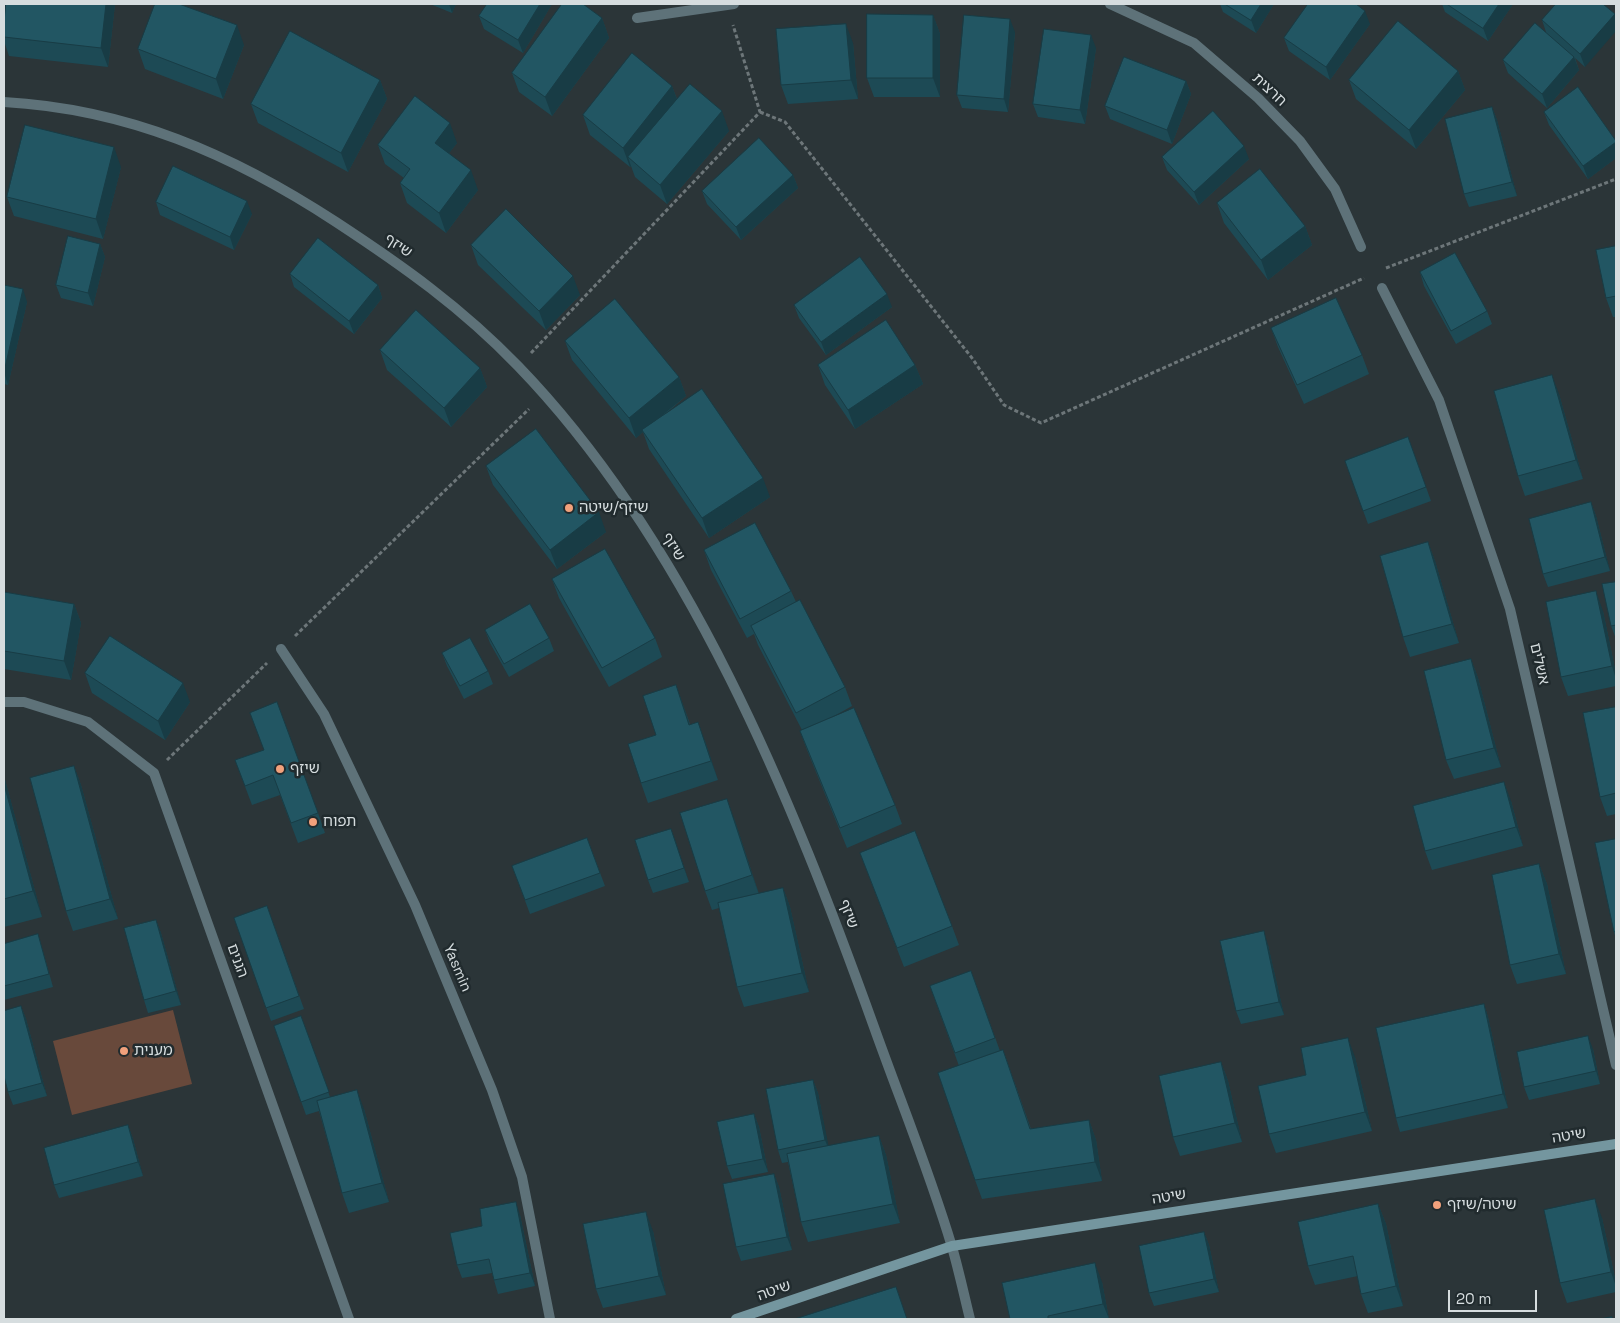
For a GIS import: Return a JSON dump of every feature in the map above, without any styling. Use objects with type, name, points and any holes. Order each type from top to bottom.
[{"type":"street","points":[[637,18],[730,4]]},
{"type":"street","name":"חרצית","points":[[1110,4],[1194,43],[1258,98],[1300,141],[1335,189],[1361,247]]},
{"type":"street","name":"שיזף","points":[[4,102],[39,104],[104,115],[172,136],[226,160],[309,204],[431,287],[472,321],[518,366],[543,394],[612,481],[667,564],[707,638],[775,774],[814,864],[952,1246],[970,1319]]},
{"type":"street","name":"אשלים","points":[[1382,288],[1439,400],[1510,609],[1616,1065]]},
{"type":"street","name":"Yasmin","points":[[281,649],[324,714],[415,905],[492,1090],[522,1177],[550,1319]]},
{"type":"street","points":[[4,702],[24,702],[88,722],[154,773]]},
{"type":"street","name":"הגנים","points":[[154,773],[349,1319]]},
{"type":"street","name":"שיטה","points":[[736,1319],[952,1246],[1616,1144]]},
{"type":"path","points":[[730,4],[760,112]]},
{"type":"path","points":[[760,112],[785,122],[972,358],[1004,404],[1041,423],[1374,273],[1616,179]]},
{"type":"path","points":[[518,366],[760,112]]},
{"type":"path","points":[[1374,273],[1382,288]]},
{"type":"path","points":[[154,773],[543,394]]},
{"type":"shaded area","points":[[173,1010],[192,1084],[72,1115],[53,1041]]},
{"type":"building","points":[[6,4],[106,4],[101,48],[4,37]]},
{"type":"building","points":[[155,4],[179,4],[237,25],[216,79],[138,49]]},
{"type":"building","points":[[487,4],[540,4],[518,40],[479,16]]},
{"type":"building","points":[[562,4],[583,4],[602,18],[545,97],[512,73]]},
{"type":"building","points":[[1225,4],[1261,4],[1251,20]]},
{"type":"building","points":[[1308,4],[1356,4],[1365,11],[1326,67],[1284,38]]},
{"type":"building","points":[[1447,4],[1499,4],[1483,28]]},
{"type":"building","points":[[1556,4],[1603,4],[1615,14],[1580,54],[1542,20]]},
{"type":"building","points":[[867,14],[933,15],[933,78],[867,78]]},
{"type":"building","points":[[964,15],[1010,19],[1004,99],[957,95]]},
{"type":"building","points":[[1398,21],[1458,71],[1409,130],[1349,80]]},
{"type":"building","points":[[1535,23],[1574,57],[1542,94],[1503,60]]},
{"type":"building","points":[[846,24],[851,80],[781,85],[776,29]]},
{"type":"building","points":[[1044,29],[1091,35],[1080,110],[1033,104]]},
{"type":"building","points":[[290,31],[380,80],[341,153],[251,104]]},
{"type":"building","points":[[632,53],[672,86],[623,148],[583,115]]},
{"type":"building","points":[[1124,57],[1186,81],[1167,130],[1105,106]]},
{"type":"building","points":[[690,84],[722,111],[660,185],[628,157]]},
{"type":"building","points":[[1578,87],[1616,141],[1583,166],[1544,112]]},
{"type":"building","points":[[415,96],[450,123],[435,143],[471,170],[439,213],[400,183],[410,169],[378,145]]},
{"type":"building","points":[[1492,107],[1512,182],[1464,194],[1445,119]]},
{"type":"building","points":[[1213,111],[1244,146],[1194,192],[1162,157]]},
{"type":"building","points":[[25,125],[114,147],[96,219],[7,197]]},
{"type":"building","points":[[759,138],[793,175],[736,227],[702,191]]},
{"type":"building","points":[[173,166],[247,201],[230,237],[156,202]]},
{"type":"building","points":[[1260,169],[1305,226],[1261,260],[1217,203]]},
{"type":"building","points":[[506,209],[573,276],[539,311],[471,245]]},
{"type":"building","points":[[68,236],[100,244],[88,293],[56,285]]},
{"type":"building","points":[[318,238],[378,285],[349,321],[290,274]]},
{"type":"building","points":[[1616,246],[1616,296],[1606,298],[1596,250]]},
{"type":"building","points":[[1455,253],[1487,311],[1451,331],[1420,272]]},
{"type":"building","points":[[860,257],[887,294],[821,342],[794,305]]},
{"type":"building","points":[[4,285],[23,289],[4,372]]},
{"type":"building","points":[[1336,298],[1362,355],[1297,385],[1271,328]]},
{"type":"building","points":[[615,299],[679,377],[629,418],[565,341]]},
{"type":"building","points":[[416,310],[480,368],[444,408],[380,350]]},
{"type":"building","points":[[886,320],[915,365],[848,410],[818,365]]},
{"type":"building","points":[[1552,375],[1576,460],[1518,476],[1494,391]]},
{"type":"building","points":[[702,389],[763,478],[702,518],[642,430]]},
{"type":"building","points":[[536,429],[599,512],[550,550],[486,466]]},
{"type":"building","points":[[1408,437],[1426,487],[1363,511],[1345,461]]},
{"type":"building","points":[[1591,502],[1605,557],[1543,574],[1529,519]]},
{"type":"building","points":[[755,523],[791,591],[740,619],[704,550]]},
{"type":"building","points":[[1428,542],[1452,624],[1403,637],[1380,556]]},
{"type":"building","points":[[605,549],[655,638],[602,668],[552,579]]},
{"type":"building","points":[[1616,582],[1616,625],[1611,626],[1602,584]]},
{"type":"building","points":[[1596,591],[1612,666],[1561,677],[1546,602]]},
{"type":"building","points":[[4,592],[74,604],[64,661],[4,651]]},
{"type":"building","points":[[800,600],[845,687],[796,713],[751,626]]},
{"type":"building","points":[[530,604],[549,638],[504,664],[485,630]]},
{"type":"building","points":[[110,636],[183,683],[158,721],[85,673]]},
{"type":"building","points":[[470,638],[488,671],[460,686],[442,653]]},
{"type":"building","points":[[1471,659],[1494,748],[1446,760],[1424,671]]},
{"type":"building","points":[[676,685],[689,725],[698,722],[711,761],[641,783],[628,744],[656,735],[643,696]]},
{"type":"building","points":[[277,702],[318,813],[291,823],[273,775],[245,786],[235,760],[264,750],[250,713]]},
{"type":"building","points":[[1616,707],[1616,793],[1600,797],[1583,713]]},
{"type":"building","points":[[854,708],[895,805],[840,828],[800,731]]},
{"type":"building","points":[[74,766],[110,899],[66,911],[30,778]]},
{"type":"building","points":[[1504,782],[1516,827],[1425,851],[1413,806]]},
{"type":"building","points":[[4,784],[33,891],[4,899]]},
{"type":"building","points":[[727,799],[752,875],[705,891],[680,813]]},
{"type":"building","points":[[671,829],[684,868],[648,880],[635,840]]},
{"type":"building","points":[[915,831],[952,926],[897,948],[860,853]]},
{"type":"building","points":[[587,838],[600,873],[525,900],[512,866]]},
{"type":"building","points":[[1616,839],[1616,931],[1614,932],[1595,843]]},
{"type":"building","points":[[1539,864],[1559,954],[1510,965],[1492,875]]},
{"type":"building","points":[[783,888],[802,973],[737,987],[718,903]]},
{"type":"building","points":[[267,906],[299,996],[266,1008],[234,918]]},
{"type":"building","points":[[156,920],[176,991],[144,1000],[124,928]]},
{"type":"building","points":[[1264,931],[1279,1002],[1236,1011],[1220,941]]},
{"type":"building","points":[[38,934],[49,974],[4,986],[4,944]]},
{"type":"building","points":[[971,971],[995,1038],[955,1053],[930,986]]},
{"type":"building","points":[[1484,1004],[1503,1094],[1396,1118],[1376,1028]]},
{"type":"building","points":[[21,1006],[42,1083],[8,1092],[4,1076],[4,1011]]},
{"type":"building","points":[[301,1016],[329,1092],[301,1102],[274,1026]]},
{"type":"building","points":[[1588,1036],[1596,1071],[1524,1087],[1517,1052]]},
{"type":"building","points":[[1348,1038],[1365,1112],[1269,1134],[1258,1086],[1306,1075],[1301,1048]]},
{"type":"building","points":[[1003,1050],[1030,1129],[1089,1120],[1095,1162],[975,1180],[938,1073]]},
{"type":"building","points":[[1221,1062],[1235,1123],[1173,1137],[1159,1076]]},
{"type":"building","points":[[813,1080],[825,1140],[778,1150],[766,1089]]},
{"type":"building","points":[[357,1090],[382,1183],[342,1193],[317,1101]]},
{"type":"building","points":[[754,1114],[763,1159],[727,1166],[717,1122]]},
{"type":"building","points":[[128,1125],[138,1162],[54,1185],[44,1148]]},
{"type":"building","points":[[879,1136],[893,1204],[801,1222],[787,1154]]},
{"type":"building","points":[[774,1174],[787,1237],[736,1247],[723,1184]]},
{"type":"building","points":[[1595,1199],[1611,1272],[1560,1283],[1544,1210]]},
{"type":"building","points":[[516,1202],[530,1273],[494,1280],[489,1259],[457,1265],[450,1233],[482,1226],[480,1209]]},
{"type":"building","points":[[1378,1204],[1396,1286],[1361,1294],[1353,1256],[1308,1266],[1298,1222]]},
{"type":"building","points":[[646,1212],[659,1276],[596,1289],[583,1224]]},
{"type":"building","points":[[1204,1232],[1214,1279],[1149,1293],[1139,1246]]},
{"type":"building","points":[[1095,1263],[1103,1304],[1048,1316],[1048,1319],[1010,1319],[1002,1283]]},
{"type":"building","points":[[896,1287],[907,1319],[795,1319]]},
{"type":"place","name":"שיזף/שיטה","points":[[569,508]]},
{"type":"place","name":"שיזף","points":[[280,769]]},
{"type":"place","name":"תפוח","points":[[313,822]]},
{"type":"place","name":"מענית","points":[[124,1051]]},
{"type":"place","name":"שיטה/שיזף","points":[[1437,1205]]}]
